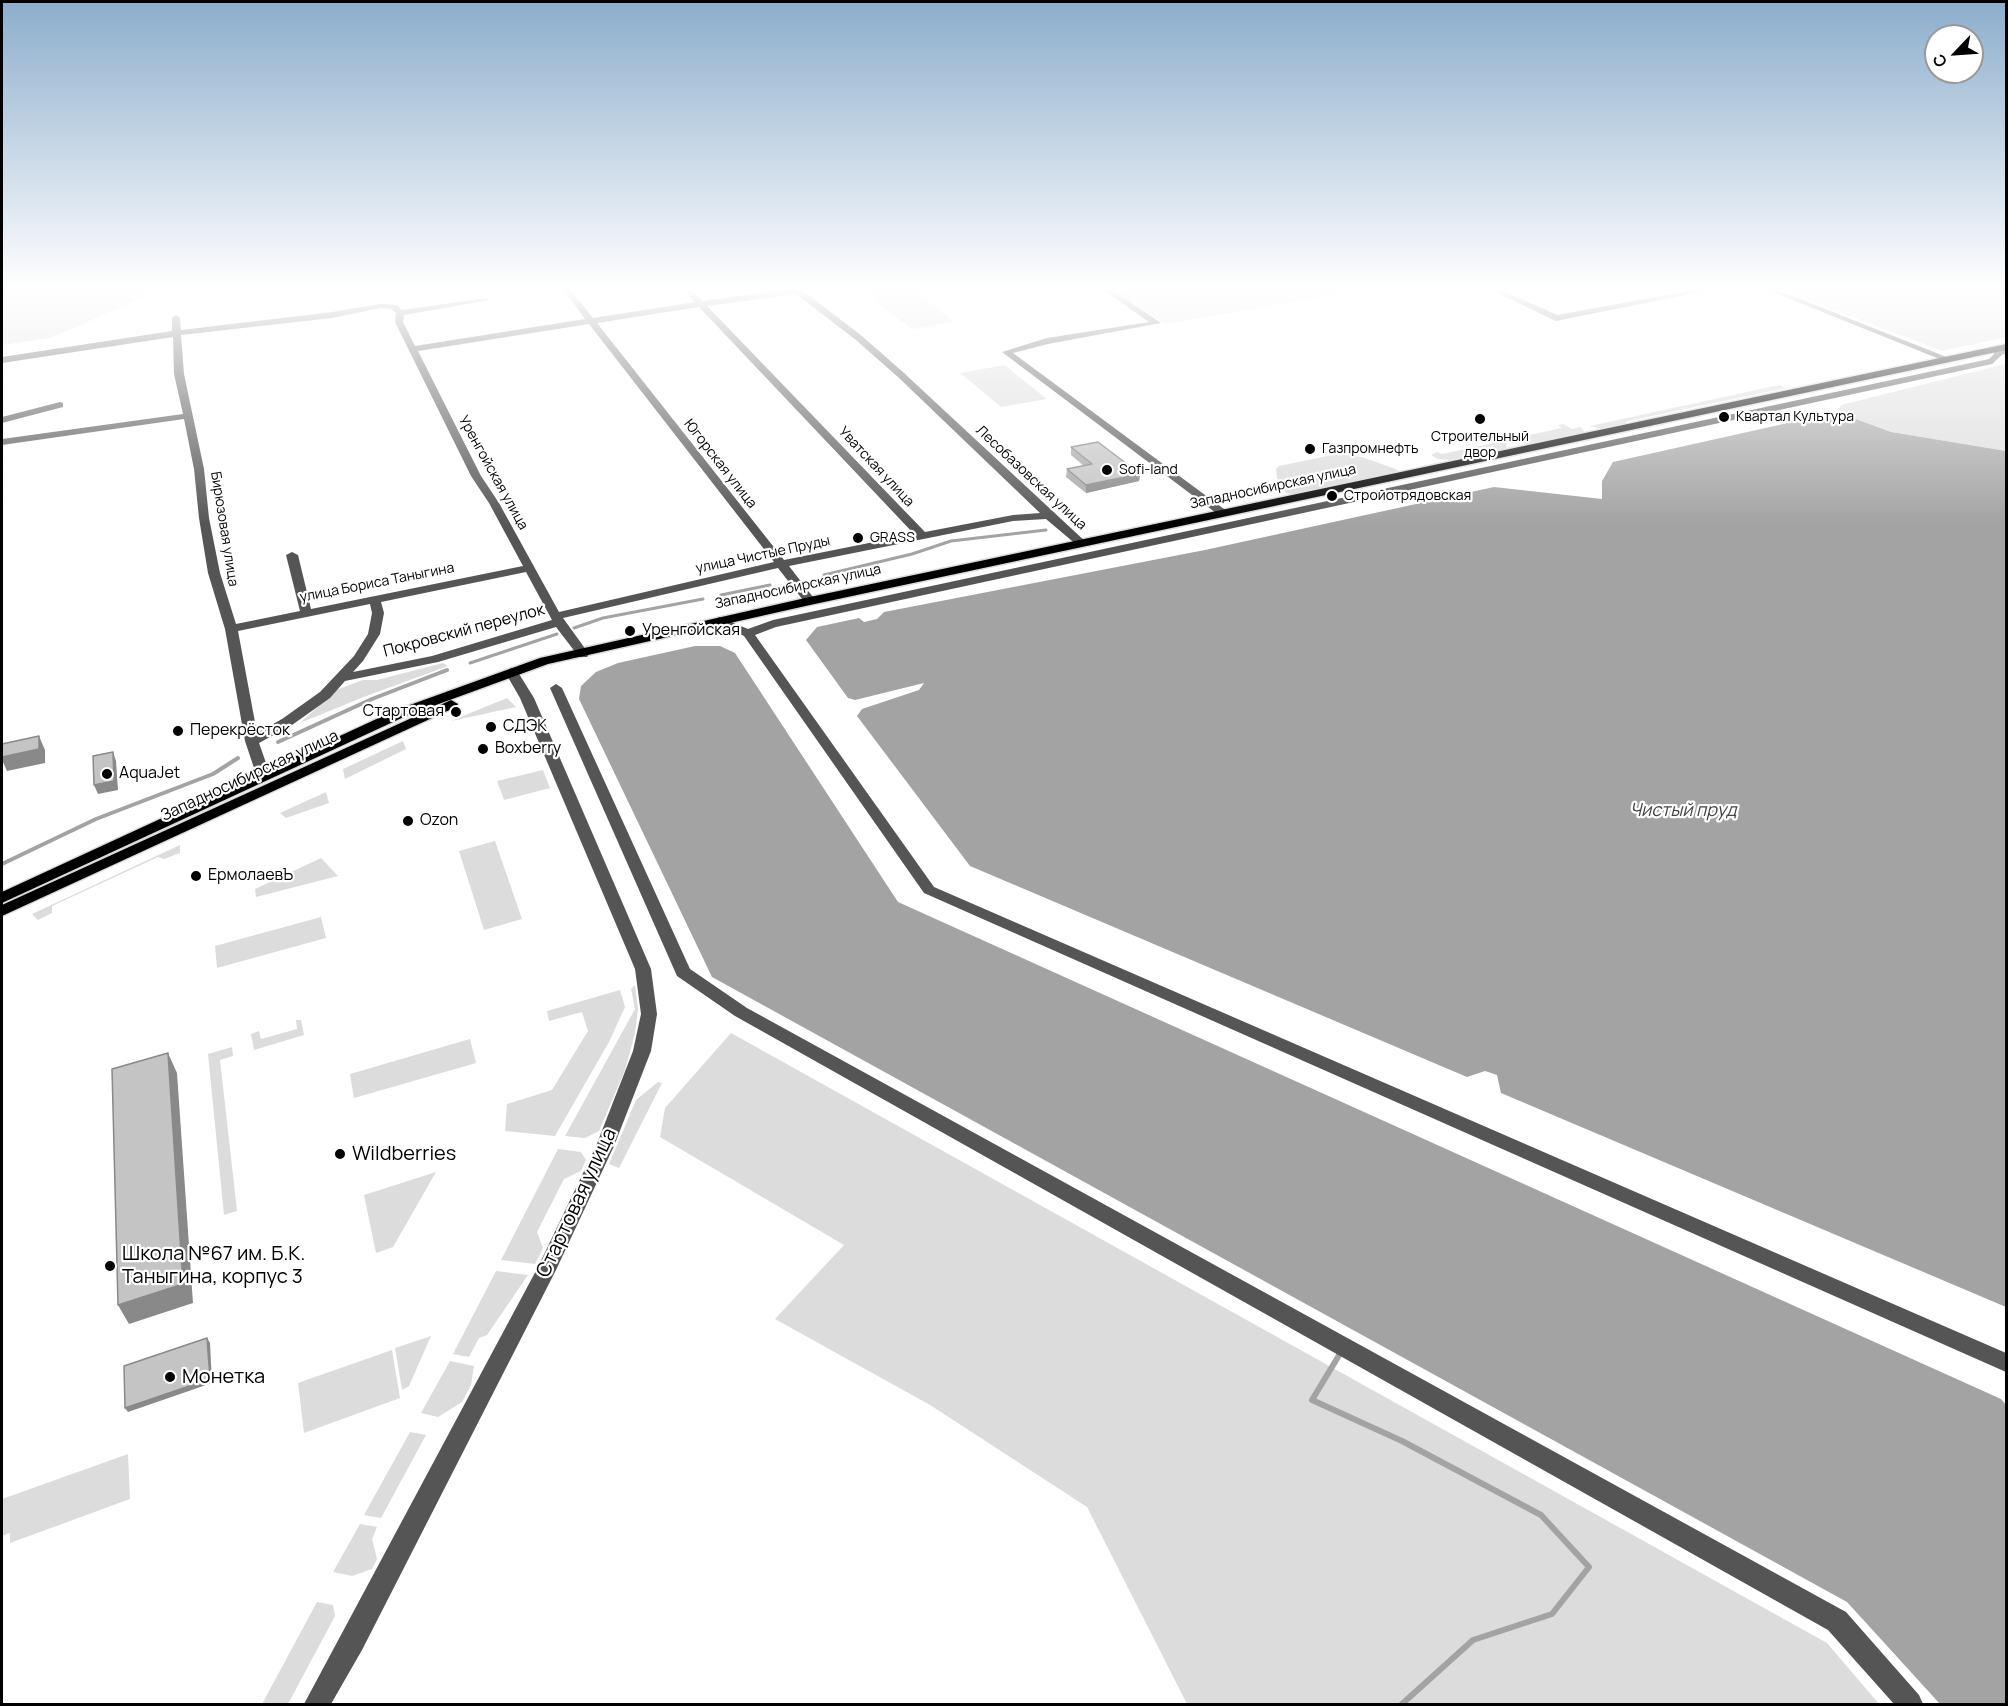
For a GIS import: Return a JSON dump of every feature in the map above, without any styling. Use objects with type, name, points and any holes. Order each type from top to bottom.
[{"type":"main road","name":"Западносибирская улица","points":[[2,912],[399,726],[487,689],[544,661],[810,601],[1919,367]]},
{"type":"main road","name":"Западносибирская улица","points":[[2,898],[401,713],[514,676]]},
{"type":"street","name":"Бирюзовая улица","points":[[178,367],[199,469],[203,512],[214,573],[231,629],[252,741],[264,777]]},
{"type":"street","name":"Уренгойская улица","points":[[421,367],[476,476],[494,503],[557,619],[583,654]]},
{"type":"street","name":"Югорская улица","points":[[626,367],[810,601]]},
{"type":"street","name":"Уватская улица","points":[[760,367],[922,536]]},
{"type":"street","name":"Лесобазовская улица","points":[[892,367],[1049,516],[1082,544]]},
{"type":"street","points":[[1025,367],[1121,440],[1224,514]]},
{"type":"street","points":[[748,633],[773,624],[1966,367]]},
{"type":"street","points":[[2,420],[60,405]]},
{"type":"street","points":[[2,441],[188,416]]},
{"type":"street","points":[[1639,426],[1654,434]]},
{"type":"street","points":[[1495,457],[1509,465]]},
{"type":"street","points":[[1340,490],[1348,499]]},
{"type":"street","name":"улица Чистые Пруды","points":[[557,619],[782,564],[1013,518],[1049,516]]},
{"type":"street","points":[[1065,548],[1077,558]]},
{"type":"street","points":[[292,555],[306,612]]},
{"type":"street","points":[[976,566],[987,578]]},
{"type":"street","name":"улица Бориса Таныгина","points":[[231,629],[529,567]]},
{"type":"street","points":[[893,584],[903,596]]},
{"type":"street","name":"Покровский переулок","points":[[252,741],[287,722],[325,695],[341,678],[374,634],[378,614],[374,598]]},
{"type":"street","name":"Покровский переулок","points":[[341,678],[434,659],[557,619]]},
{"type":"street","points":[[719,621],[748,633],[929,890],[2007,1364]]},
{"type":"street","name":"Стартовая улица","points":[[317,1704],[353,1641],[546,1270],[605,1146],[642,1051],[649,1014],[648,989],[643,969],[514,676]]},
{"type":"street","points":[[556,688],[683,972],[741,1012],[1837,1621],[1910,1704]]},
{"type":"shaded area","points":[[1007,367],[1047,399],[1001,407],[960,373]]},
{"type":"shaded area","points":[[1995,367],[2006,367],[2006,451],[1891,432],[1837,412],[1841,405]]},
{"type":"shaded area","points":[[1779,385],[1786,388],[1628,421],[1622,426],[1604,430],[1590,426]]},
{"type":"shaded area","points":[[1563,424],[1572,429],[1580,427],[1584,431],[1531,446],[1517,440],[1507,442],[1506,449],[1450,460],[1438,459],[1431,455],[1562,428],[1558,425]]},
{"type":"shaded area","points":[[1337,454],[1362,457],[1398,470],[1292,494],[1286,493],[1277,478],[1276,469],[1279,466]]},
{"type":"shaded area","points":[[443,663],[448,666],[300,723],[336,690],[363,680],[377,680]]},
{"type":"shaded area","points":[[507,698],[516,707],[451,721]]},
{"type":"shaded area","points":[[403,741],[406,749],[345,779],[343,769]]},
{"type":"shaded area","points":[[543,770],[550,788],[504,800],[497,781]]},
{"type":"shaded area","points":[[326,792],[329,803],[286,818],[280,813]]},
{"type":"shaded area","points":[[495,841],[522,919],[484,930],[459,851]]},
{"type":"shaded area","points":[[180,845],[180,853],[164,859],[158,857],[52,906],[52,913],[38,920],[32,914]]},
{"type":"shaded area","points":[[321,858],[338,876],[256,897],[255,889]]},
{"type":"shaded area","points":[[321,917],[326,938],[217,968],[215,946]]},
{"type":"shaded area","points":[[635,985],[638,1009],[635,1033],[625,1070],[599,1131],[585,1138],[565,1136],[635,1009],[631,989]]},
{"type":"shaded area","points":[[620,990],[625,1007],[609,1042],[555,1136],[505,1131],[507,1104],[552,1090],[588,1031],[582,1012],[549,1021],[547,1011]]},
{"type":"shaded area","points":[[296,1020],[301,1020],[304,1035],[254,1050],[251,1034],[259,1031],[261,1039],[297,1029]]},
{"type":"shaded area","points":[[731,1033],[1827,1643],[1879,1704],[1187,1704],[1087,1507],[930,1405],[775,1319],[844,1245],[660,1137],[665,1108]]},
{"type":"shaded area","points":[[470,1039],[476,1063],[354,1098],[350,1074]]},
{"type":"shaded area","points":[[232,1047],[233,1056],[220,1060],[237,1211],[224,1215],[208,1054]]},
{"type":"shaded area","points":[[658,1082],[662,1083],[619,1168],[609,1164],[636,1100]]},
{"type":"shaded area","points":[[558,1149],[581,1152],[586,1160],[581,1171],[564,1179],[537,1232],[543,1248],[535,1264],[501,1260]]},
{"type":"shaded area","points":[[436,1172],[393,1247],[376,1253],[364,1195]]},
{"type":"shaded area","points":[[496,1271],[528,1275],[487,1335],[479,1338],[469,1357],[453,1354]]},
{"type":"shaded area","points":[[431,1336],[409,1386],[402,1390],[395,1348]]},
{"type":"shaded area","points":[[392,1350],[400,1398],[304,1433],[298,1383]]},
{"type":"shaded area","points":[[450,1361],[474,1366],[471,1385],[462,1402],[438,1417],[421,1413]]},
{"type":"shaded area","points":[[410,1432],[426,1435],[381,1518],[364,1515]]},
{"type":"shaded area","points":[[128,1454],[130,1499],[10,1543],[10,1533],[2,1536],[2,1499]]},
{"type":"shaded area","points":[[360,1524],[377,1527],[372,1539],[377,1559],[372,1569],[352,1576],[333,1572]]},
{"type":"shaded area","points":[[317,1602],[333,1605],[335,1616],[288,1704],[262,1704]]},
{"type":"water","name":"Чистый пруд","points":[[1837,412],[1891,432],[2006,451],[2006,1307],[1501,1093],[1497,1075],[1485,1071],[1467,1077],[970,866],[857,716],[862,709],[919,690],[924,683],[855,700],[848,698],[806,640],[817,627],[859,618],[864,622],[877,619],[884,612],[1205,550],[1494,487],[1602,499],[1602,481],[1613,462]]},
{"type":"water","points":[[695,646],[720,646],[735,653],[898,902],[2001,1399],[2006,1405],[2006,1704],[1940,1704],[1847,1602],[712,977],[579,699],[581,686],[596,672],[618,663]]},
{"type":"building","name":"Sofi-land","points":[[1098,442],[1140,474],[1086,485],[1067,469],[1092,464],[1071,447]]},
{"type":"building","points":[[39,736],[39,749],[2,757],[2,744]]},
{"type":"building","points":[[113,752],[114,781],[94,785],[93,756]]},
{"type":"building","name":"Школа №67 им. Б.К. Таныгина, корпус 3","points":[[168,1053],[183,1284],[118,1305],[112,1069]]},
{"type":"building","name":"Монетка","points":[[207,1338],[210,1379],[125,1408],[124,1366]]},
{"type":"waterway","points":[[824,575],[912,554],[951,541],[1046,530]]},
{"type":"waterway","points":[[721,595],[770,585]]},
{"type":"waterway","points":[[574,628],[603,618],[703,599]]},
{"type":"waterway","points":[[470,663],[557,634]]},
{"type":"waterway","points":[[278,742],[372,699],[447,670],[443,672]]},
{"type":"waterway","points":[[2,864],[96,819],[213,774],[238,758]]},
{"type":"waterway","points":[[1341,1352],[1312,1400],[1402,1441],[1541,1515],[1589,1567],[1552,1614],[1473,1640],[1402,1704]]},
{"type":"place","name":"Квартал Культура","points":[[1724,417]]},
{"type":"place","name":"Строительный двор","points":[[1480,419]]},
{"type":"place","name":"Газпромнефть","points":[[1310,449]]},
{"type":"place","name":"Sofi-land","points":[[1107,470]]},
{"type":"place","name":"Стройотрядовская","points":[[1332,496]]},
{"type":"place","name":"GRASS","points":[[858,538]]},
{"type":"place","name":"Уренгойская","points":[[630,631]]},
{"type":"place","name":"Стартовая","points":[[456,712]]},
{"type":"place","name":"СДЭК","points":[[491,727]]},
{"type":"place","name":"Перекрёсток","points":[[178,731]]},
{"type":"place","name":"Boxberry","points":[[483,749]]},
{"type":"place","name":"AquaJet","points":[[107,774]]},
{"type":"place","name":"Ozon","points":[[408,821]]},
{"type":"place","name":"ЕрмолаевЪ","points":[[196,876]]},
{"type":"place","name":"Wildberries","points":[[340,1154]]},
{"type":"place","name":"Школа №67 им. Б.К. Таныгина, корпус 3","points":[[110,1266]]},
{"type":"place","name":"Монетка","points":[[170,1377]]}]
